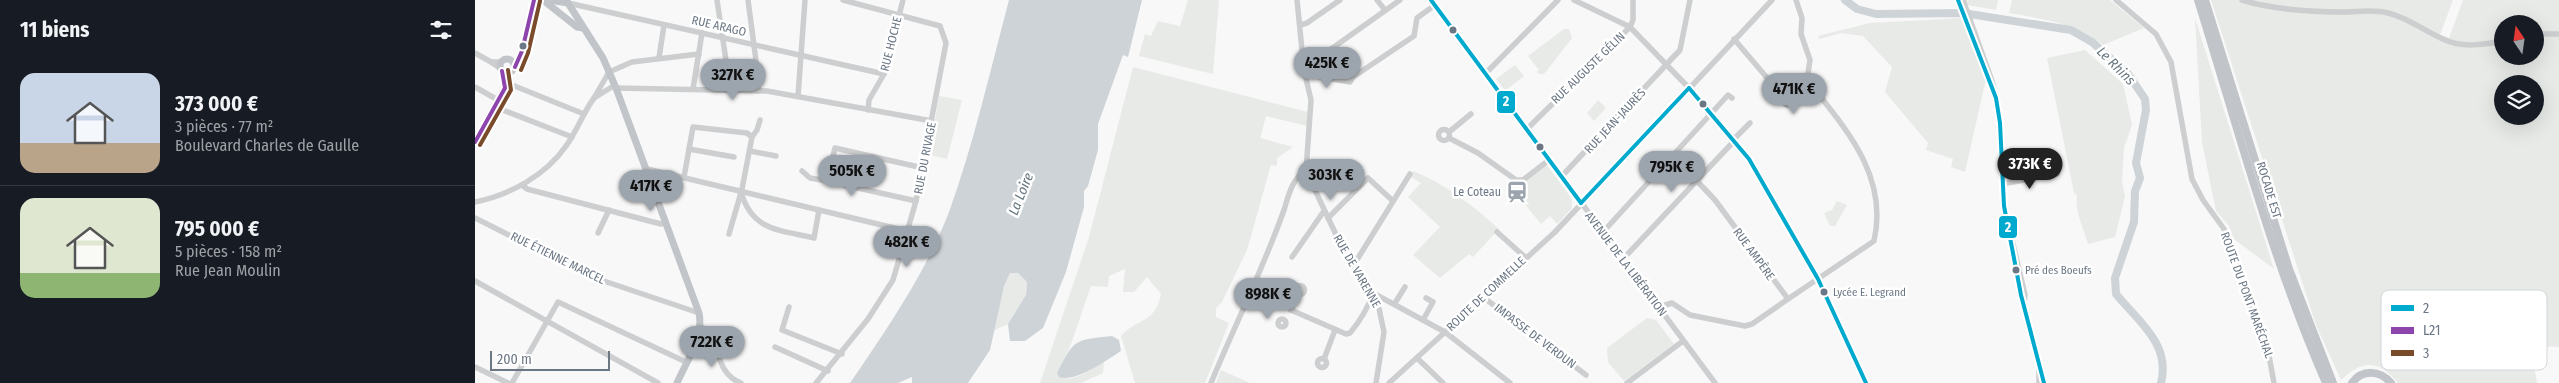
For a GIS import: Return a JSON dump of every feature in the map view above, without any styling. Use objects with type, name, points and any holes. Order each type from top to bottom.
[{"type":"highway","name":"ROCADE EST","points":[[2198,0],[2283,270],[2311,348],[2326,383]]},
{"type":"highway","name":"ROCADE EST","points":[[2205,0],[2289,269],[2333,383]]},
{"type":"highway","points":[[2352,383],[2361,375],[2371,372],[2382,375],[2391,383]]},
{"type":"main road","points":[[506,68],[523,43],[534,0]]},
{"type":"main road","points":[[543,0],[577,27],[583,28]]},
{"type":"main road","name":"RUE ARAGO","points":[[549,0],[566,2]]},
{"type":"main road","points":[[566,2],[600,53],[616,87],[699,313],[700,326],[677,383]]},
{"type":"main road","points":[[475,142],[478,128],[506,86],[506,68],[523,43]]},
{"type":"street","points":[[717,0],[728,74],[727,90]]},
{"type":"street","points":[[748,0],[758,90]]},
{"type":"street","points":[[798,96],[805,0]]},
{"type":"street","points":[[843,0],[899,15]]},
{"type":"street","name":"RUE HOCHE","points":[[869,100],[884,74],[903,0]]},
{"type":"street","name":"RUE DE VARENNE","points":[[1297,0],[1303,65],[1312,104],[1306,171],[1351,265],[1373,293],[1381,314],[1384,332],[1375,383]]},
{"type":"street","points":[[1299,25],[1307,24],[1340,0]]},
{"type":"street","points":[[1377,0],[1385,10]]},
{"type":"street","points":[[1303,65],[1310,64],[1400,0]]},
{"type":"street","points":[[1486,73],[1558,0]]},
{"type":"street","points":[[1574,0],[1630,28],[1689,88],[1749,159],[1818,279],[1866,383]]},
{"type":"street","name":"RUE AUGUSTE GÉLIN","points":[[1527,129],[1630,28],[1633,20],[1633,0]]},
{"type":"street","name":"RUE JEAN-JAURÈS","points":[[1561,177],[1680,50],[1690,0]]},
{"type":"street","name":"ROUTE DE COMMELLE","points":[[1389,383],[1525,257],[1555,232],[1771,0]]},
{"type":"street","points":[[1659,307],[1672,304],[1690,315],[1745,326],[1753,324],[1874,241],[1877,210],[1874,183],[1863,154],[1807,80],[1810,60],[1801,34],[1803,18],[1796,0]]},
{"type":"street","points":[[1958,0],[1993,88],[2000,123],[2004,206],[2017,270],[2023,285],[2024,303],[2043,383]]},
{"type":"street","points":[[1963,0],[1969,24]]},
{"type":"street","name":"ROUTE DU PONT MARÉCHAL","points":[[2115,0],[2156,34],[2171,62],[2192,180],[2203,200],[2224,229],[2269,356],[2274,383]]},
{"type":"street","points":[[2241,0],[2268,8],[2286,10],[2388,12],[2418,24],[2442,39],[2453,43],[2473,45],[2494,42]]},
{"type":"street","name":"RUE ARAGO","points":[[566,2],[884,74]]},
{"type":"street","points":[[1305,74],[1350,82],[1353,77],[1414,36],[1417,18],[1433,3]]},
{"type":"street","name":"AVENUE DE LA LIBÉRATION","points":[[1433,3],[1715,383]]},
{"type":"street","name":"RUE DU RIVAGE","points":[[816,383],[842,354],[887,292],[917,201],[946,43],[941,26],[899,15]]},
{"type":"street","points":[[659,58],[664,25]]},
{"type":"street","points":[[693,89],[702,33]]},
{"type":"street","points":[[2544,34],[2559,34]]},
{"type":"street","points":[[1734,39],[1786,100]]},
{"type":"street","points":[[475,53],[506,68]]},
{"type":"street","points":[[475,202],[521,185],[547,167],[572,137],[609,72],[632,62],[699,54]]},
{"type":"street","points":[[506,86],[584,114]]},
{"type":"street","points":[[475,87],[496,103],[572,137]]},
{"type":"street","points":[[594,98],[616,87],[758,90],[932,121]]},
{"type":"street","points":[[1603,232],[1729,95],[1732,98]]},
{"type":"street","points":[[850,106],[869,100],[868,110]]},
{"type":"street","points":[[1471,114],[1449,135],[1516,180],[1523,180],[1549,160]]},
{"type":"street","points":[[729,234],[741,192],[752,137],[757,130],[760,120]]},
{"type":"street","points":[[1623,259],[1750,123]]},
{"type":"street","points":[[684,177],[693,127],[747,133],[752,137]]},
{"type":"street","points":[[827,181],[835,148],[923,168]]},
{"type":"street","points":[[689,149],[734,157]]},
{"type":"street","points":[[749,151],[776,156]]},
{"type":"street","points":[[647,169],[907,231]]},
{"type":"street","points":[[802,171],[810,178],[917,201]]},
{"type":"street","points":[[1211,383],[1256,282],[1289,195],[1299,175],[1306,171]]},
{"type":"street","points":[[1351,265],[1355,263],[1410,174]]},
{"type":"street","points":[[2002,184],[2057,174]]},
{"type":"street","points":[[1328,218],[1369,178],[1393,202]]},
{"type":"street","name":"RUE AMPÈRE","points":[[1697,181],[1715,200],[1788,300]]},
{"type":"street","points":[[521,185],[527,189],[661,224],[666,222]]},
{"type":"street","points":[[741,192],[743,200],[758,222],[775,229],[814,238],[819,210]]},
{"type":"street","points":[[597,233],[609,210]]},
{"type":"street","points":[[1292,257],[1324,211]]},
{"type":"street","name":"RUE ÉTIENNE MARCEL","points":[[475,218],[592,277],[699,313]]},
{"type":"street","points":[[1497,232],[1525,257]]},
{"type":"street","points":[[475,281],[658,383]]},
{"type":"street","points":[[1256,282],[1274,291],[1290,309],[1346,334],[1350,333],[1356,322],[1363,317],[1373,293],[1395,303],[1445,332],[1496,370],[1510,383]]},
{"type":"street","points":[[1395,303],[1405,287]]},
{"type":"street","points":[[1284,320],[1298,294]]},
{"type":"street","name":"IMPASSE DE VERDUN","points":[[1483,297],[1586,375]]},
{"type":"street","points":[[1423,320],[1433,302],[1426,298]]},
{"type":"street","points":[[512,383],[558,302],[686,362]]},
{"type":"street","points":[[789,307],[782,330],[842,354]]},
{"type":"street","points":[[700,326],[707,331],[726,373],[741,383]]},
{"type":"street","points":[[1324,359],[1335,330]]},
{"type":"street","points":[[1627,383],[1683,340]]},
{"type":"street","points":[[775,347],[828,371]]},
{"type":"street","points":[[1417,358],[1443,383]]},
{"type":"street","points":[[475,367],[508,383]]},
{"type":"street","points":[[2039,369],[2039,383]]},
{"type":"shaded area","points":[[1188,0],[1219,0],[1213,74],[1139,56],[1145,34],[1151,36],[1158,21],[1180,26]]},
{"type":"shaded area","points":[[1966,0],[1998,0],[1996,10],[1967,5]]},
{"type":"shaded area","points":[[2012,0],[2110,0],[2144,28],[2103,45],[2081,31],[2059,23],[2009,13]]},
{"type":"shaded area","points":[[2211,0],[2453,0],[2440,35],[2449,38],[2463,0],[2559,0],[2559,347],[2547,346],[2547,290],[2381,290],[2381,368],[2371,365],[2364,366],[2349,373],[2341,380],[2316,325]]},
{"type":"shaded area","points":[[1962,18],[1986,79],[1965,172],[1951,167],[1953,159],[1926,150],[1928,143],[1885,92],[1892,67],[1863,36],[1841,33],[1819,39],[1818,36],[1870,23]]},
{"type":"shaded area","points":[[2195,18],[2274,269],[2234,239],[2229,226],[2216,211],[2202,142]]},
{"type":"shaded area","points":[[1564,29],[1569,29],[1572,38],[1544,74],[1539,74],[1537,72],[1539,70],[1528,56]]},
{"type":"shaded area","points":[[2085,50],[2123,84],[2132,125],[2124,148],[2122,182],[2125,196],[2115,237],[2088,244],[2078,213],[2077,195],[2074,193],[2047,58]]},
{"type":"shaded area","points":[[1515,65],[1524,76],[1505,91],[1496,79]]},
{"type":"shaded area","points":[[1133,67],[1308,112],[1307,126],[1266,116],[1260,138],[1293,147],[1277,158],[1277,166],[1271,165],[1247,250],[1222,302],[1216,308],[1216,317],[1229,323],[1205,383],[1135,383],[1121,336],[1127,330],[1150,316],[1158,304],[1161,294],[1147,277],[1134,292],[1123,292],[1125,269],[1109,276],[1108,287],[1091,286],[1070,347],[1057,373],[1068,379],[1079,376],[1104,361],[1103,373],[1081,383],[1040,383],[1089,237]]},
{"type":"shaded area","points":[[939,96],[962,100],[947,159],[929,155]]},
{"type":"shaded area","points":[[1598,100],[1606,108],[1594,121],[1587,113]]},
{"type":"shaded area","points":[[1547,165],[1572,199],[1572,208],[1557,224],[1550,216],[1541,224],[1524,203],[1528,198],[1520,183]]},
{"type":"shaded area","points":[[1413,171],[1459,196],[1499,229],[1473,257],[1469,254],[1440,278],[1413,255],[1440,227],[1408,197],[1421,183],[1411,177]]},
{"type":"shaded area","points":[[1837,201],[1847,205],[1835,226],[1830,226],[1824,213],[1832,210]]},
{"type":"shaded area","points":[[1010,273],[1018,273],[1027,282],[1026,295],[1008,324],[993,331],[1004,286]]},
{"type":"shaded area","points":[[1647,318],[1656,320],[1674,344],[1624,381],[1608,362],[1607,348]]},
{"type":"shaded area","points":[[1221,370],[1250,383],[1216,383]]},
{"type":"shaded area","points":[[2384,370],[2535,370],[2537,383],[2398,383]]},
{"type":"water","name":"La Loire","points":[[1009,0],[1142,0],[1128,57],[1123,55],[1098,124],[1098,150],[1088,186],[1084,191],[1084,207],[1066,272],[1043,328],[1025,341],[1010,341],[1008,324],[1026,295],[1027,282],[1018,273],[1010,273],[1004,286],[990,350],[968,383],[912,383],[912,377],[898,383],[850,383],[917,279],[949,212],[974,133]]},
{"type":"water","points":[[1112,336],[1119,340],[1121,351],[1082,374],[1066,378],[1059,377],[1057,373],[1067,353],[1077,343],[1082,340]]},
{"type":"waterway","name":"Le Rhins","points":[[1845,0],[1857,9],[1876,14],[1963,13],[2071,30],[2092,42],[2128,74],[2145,99],[2146,110],[2136,163],[2140,178],[2135,191],[2134,222],[2115,278],[2116,294],[2143,324],[2157,345],[2163,369],[2161,383]]},
{"type":"transit line","name":"L21","points":[[515,67],[522,51],[534,0]]},
{"type":"transit line","name":"2","points":[[1431,0],[1581,203]]},
{"type":"transit line","name":"2","points":[[1958,0],[1996,98],[2000,123],[2004,206],[2021,295],[2044,383]]},
{"type":"transit line","name":"3","points":[[521,70],[528,53],[540,1]]},
{"type":"transit line","name":"3","points":[[480,145],[511,90],[508,70]]},
{"type":"transit line","name":"L21","points":[[475,142],[505,88],[502,71]]},
{"type":"transit line","name":"2","points":[[1689,88],[1749,159],[1818,279],[1866,383]]},
{"type":"transit line","name":"2","points":[[1581,203],[1689,88]]},
{"type":"place","name":"Le Coteau","points":[[1517,192]]},
{"type":"place","name":"Pré des Boeufs","points":[[2016,270]]},
{"type":"place","name":"Lycée E. Legrand","points":[[1824,292]]}]
